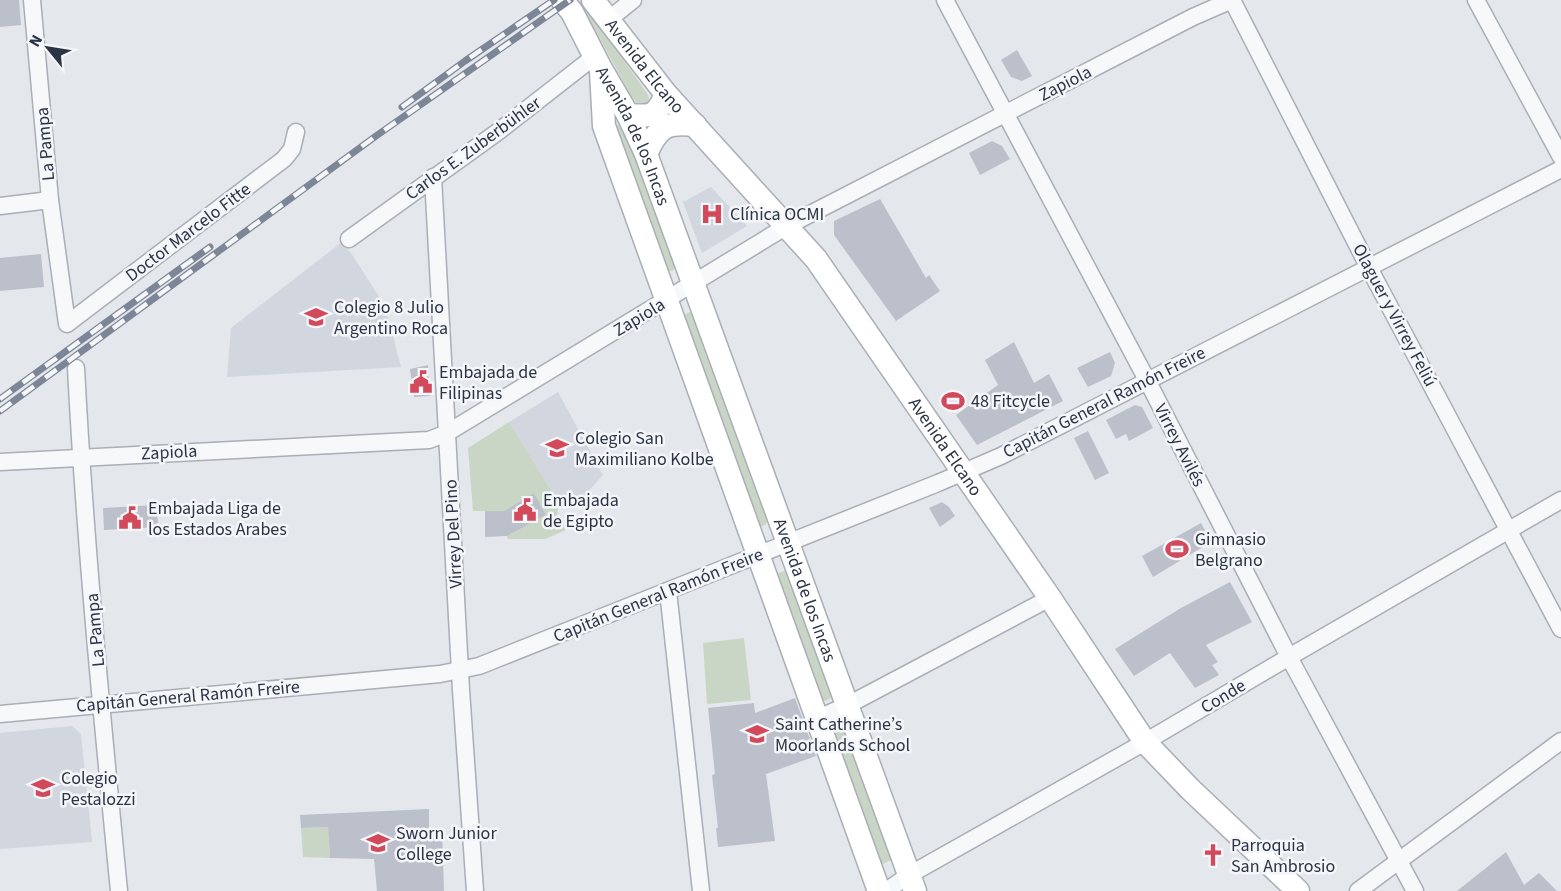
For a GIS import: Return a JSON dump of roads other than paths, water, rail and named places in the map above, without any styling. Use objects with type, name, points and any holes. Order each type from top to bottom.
[{"type":"main road","name":"Avenida Elcano","points":[[562,0],[572,12],[598,62]]},
{"type":"main road","name":"Avenida Elcano","points":[[593,0],[666,94],[816,259],[1050,598],[1145,742],[1168,768],[1298,891]]},
{"type":"main road","name":"Avenida de los Incas","points":[[598,62],[628,114],[646,154],[912,883]]},
{"type":"main road","name":"Avenida de los Incas","points":[[598,62],[604,126],[879,891]]},
{"type":"main road","points":[[628,114],[643,116],[653,114],[660,107],[666,94]]},
{"type":"main road","points":[[646,154],[657,132],[675,125],[695,125]]},
{"type":"street","name":"La Pampa","points":[[32,0],[50,201],[67,324]]},
{"type":"street","points":[[608,20],[633,0]]},
{"type":"street","name":"Virrey Avilés","points":[[945,0],[1147,380],[1289,657],[1415,891]]},
{"type":"street","name":"Zapiola","points":[[0,462],[81,456],[429,440],[447,433],[787,226],[1193,17],[1232,0]]},
{"type":"street","name":"Olaguer y Virrey Feliú","points":[[1232,0],[1368,266],[1561,628]]},
{"type":"street","points":[[1476,0],[1561,158]]},
{"type":"street","name":"Carlos E. Zuberbühler","points":[[349,238],[598,62]]},
{"type":"street","name":"Doctor Marcelo Fitte","points":[[67,324],[284,159],[292,149],[296,132]]},
{"type":"street","name":"Capitán General Ramón Freire","points":[[0,714],[460,671],[479,666],[1001,456],[1368,266],[1561,170]]},
{"type":"street","name":"Virrey Del Pino","points":[[433,177],[460,671],[475,891]]},
{"type":"street","points":[[0,206],[50,201]]},
{"type":"street","name":"La Pampa","points":[[76,368],[101,703],[119,891]]},
{"type":"street","name":"Conde","points":[[886,891],[912,883],[1289,657],[1561,500]]},
{"type":"street","points":[[668,591],[701,891]]},
{"type":"street","points":[[818,718],[848,705],[1050,598]]},
{"type":"street","points":[[1358,891],[1561,741]]},
{"type":"railway","points":[[402,107],[554,0]]},
{"type":"railway","points":[[0,411],[376,136],[570,0]]},
{"type":"railway","points":[[0,399],[210,247]]},
{"type":"place","name":"Clínica OCMI","points":[[712,214]]},
{"type":"place","name":"Colegio 8 Julio Argentino Roca","points":[[316,317]]},
{"type":"place","name":"Embajada de Filipinas","points":[[421,382]]},
{"type":"place","name":"48 Fitcycle","points":[[953,401]]},
{"type":"place","name":"Colegio San Maximiliano Kolbe","points":[[557,448]]},
{"type":"place","name":"Embajada de Egipto","points":[[525,510]]},
{"type":"place","name":"Embajada Liga de los Estados Arabes","points":[[130,518]]},
{"type":"place","name":"Gimnasio Belgrano","points":[[1177,549]]},
{"type":"place","name":"Saint Catherine’s Moorlands School","points":[[757,734]]},
{"type":"place","name":"Colegio Pestalozzi","points":[[43,788]]},
{"type":"place","name":"Sworn Junior College","points":[[378,843]]},
{"type":"place","name":"Parroquia San Ambrosio","points":[[1213,855]]}]
